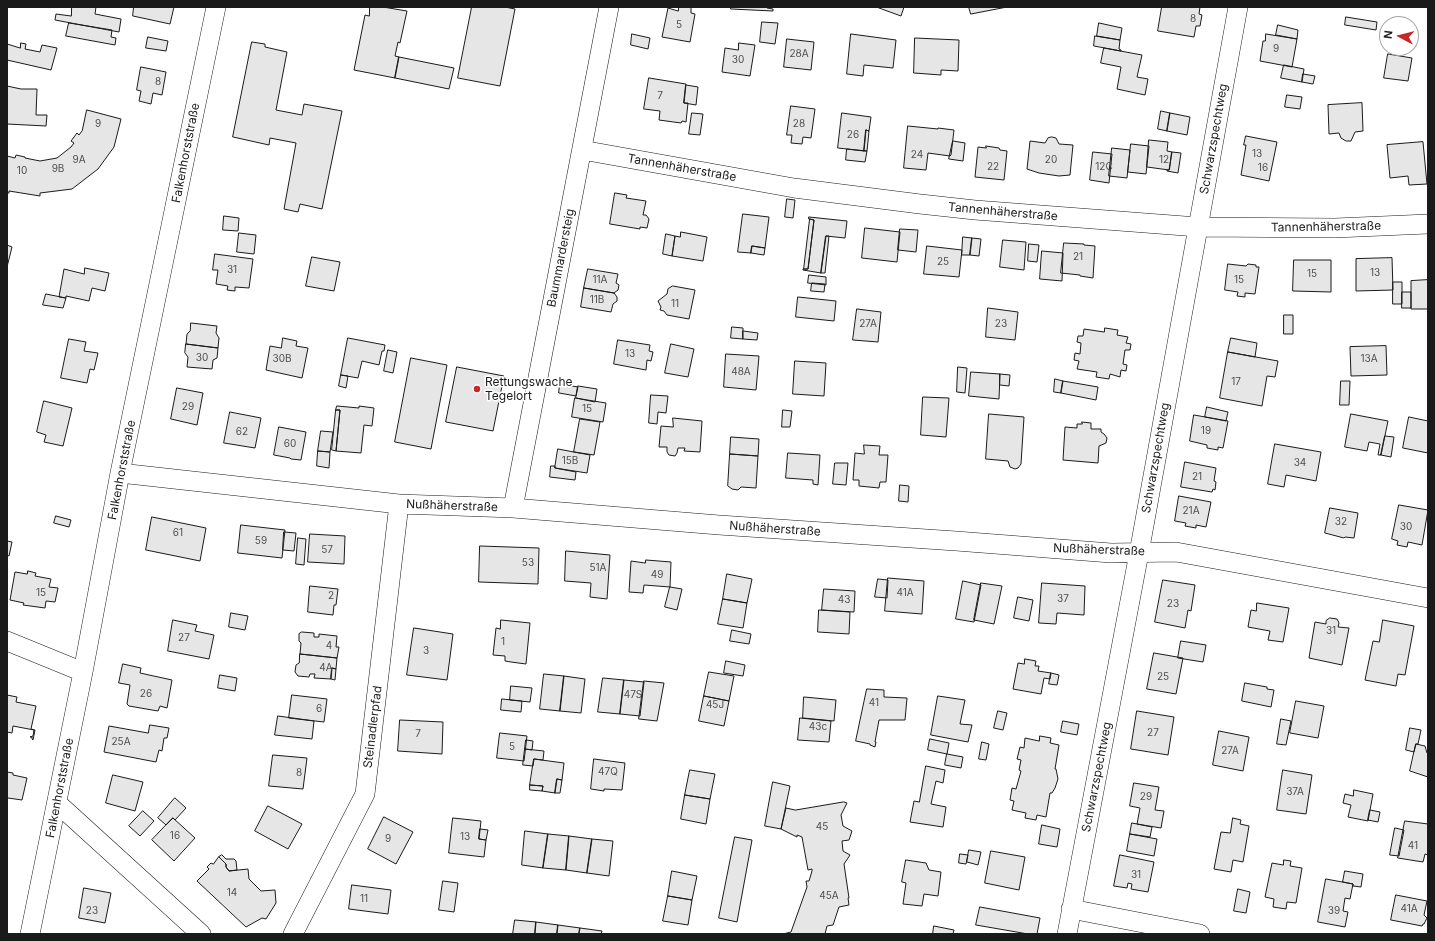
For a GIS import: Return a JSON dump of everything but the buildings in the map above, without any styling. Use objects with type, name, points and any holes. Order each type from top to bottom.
[{"type":"street","name":"Falkenhorststraße","points":[[30,934],[83,672],[120,473],[216,7]]},
{"type":"street","name":"Baummardersteig","points":[[513,508],[609,7]]},
{"type":"street","name":"Schwarzspechtweg","points":[[1067,934],[1139,553],[1238,7]]},
{"type":"street","name":"Tannenhäherstraße","points":[[582,150],[794,188],[920,204],[1198,227],[1335,228],[1428,224]]},
{"type":"street","name":"Nußhäherstraße","points":[[120,473],[399,504],[513,508],[712,525],[956,541],[1111,554],[1176,552],[1428,598]]},
{"type":"street","name":"Steinadlerpfad","points":[[293,934],[365,794],[399,504]]},
{"type":"street","points":[[7,641],[83,672]]},
{"type":"street","points":[[57,803],[201,934]]},
{"type":"street","points":[[1071,909],[1200,934]]},
{"type":"place","name":"Rettungswache Tegelort","points":[[477,389]]}]
